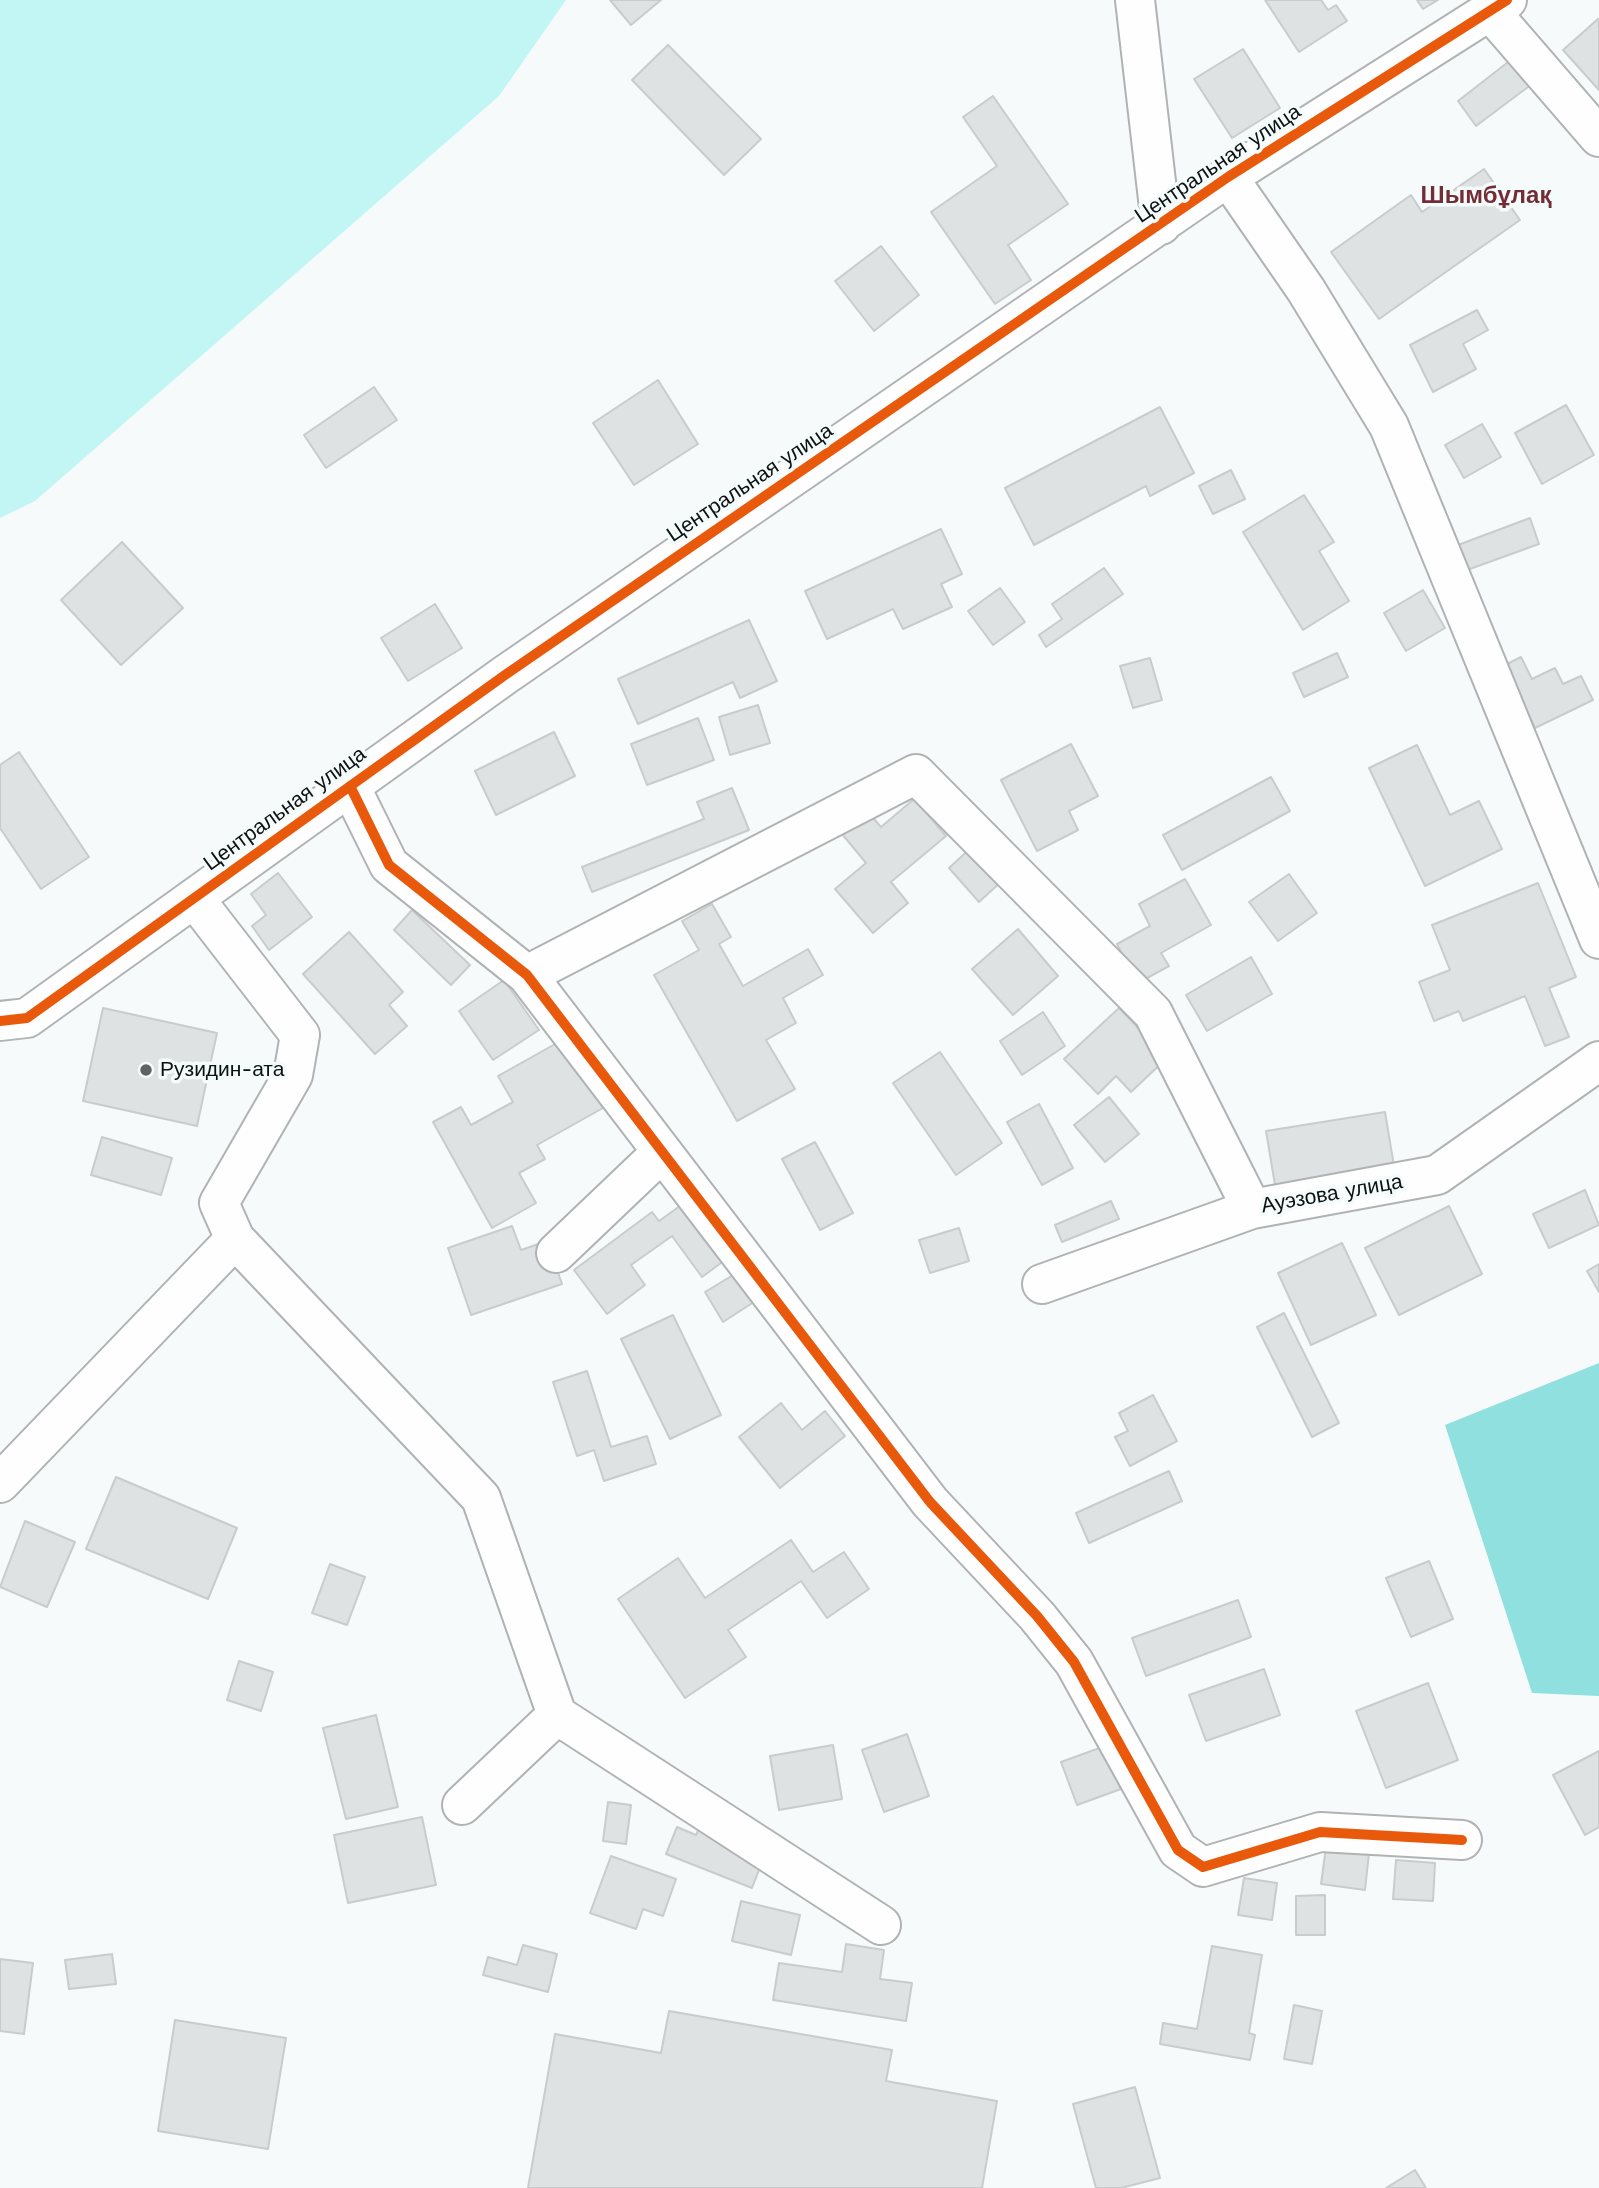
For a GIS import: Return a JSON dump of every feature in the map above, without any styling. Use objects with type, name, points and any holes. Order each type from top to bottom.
[{"type":"street","points":[[1135,0],[1161,225]]},
{"type":"street","points":[[1499,6],[1599,137]]},
{"type":"street","name":"Центральная улица","points":[[14,1019],[194,898],[516,667],[1228,177],[1499,6]]},
{"type":"street","points":[[1228,177],[1306,290],[1389,426],[1599,939]]},
{"type":"street","points":[[527,975],[916,775],[1153,1013],[1252,1209]]},
{"type":"street","points":[[350,786],[389,865],[527,975],[930,1502],[1037,1616],[1074,1662],[1178,1850],[1203,1867],[1320,1832],[1462,1840]]},
{"type":"street","points":[[194,898],[300,1035],[293,1075],[219,1203],[235,1239],[481,1498],[557,1715],[881,1925]]},
{"type":"street","name":"Ауэзова улица","points":[[1042,1284],[1252,1209],[1437,1175],[1599,1061]]},
{"type":"street","points":[[555,1253],[662,1152]]},
{"type":"street","points":[[0,1483],[235,1239]]},
{"type":"street","points":[[463,1805],[557,1715]]},
{"type":"shaded area","points":[[0,0],[566,0],[499,96],[35,501],[0,518]]},
{"type":"shaded area","points":[[1599,1363],[1599,1696],[1532,1693],[1445,1425]]},
{"type":"building","points":[[610,0],[661,0],[631,25]]},
{"type":"building","points":[[1265,0],[1321,0],[1328,10],[1336,5],[1347,21],[1299,52]]},
{"type":"building","points":[[1417,0],[1438,0],[1423,9]]},
{"type":"building","points":[[1599,20],[1599,90],[1563,50]]},
{"type":"building","points":[[668,45],[761,139],[724,175],[632,80]]},
{"type":"building","points":[[1243,49],[1280,108],[1232,138],[1194,79]]},
{"type":"building","points":[[1512,59],[1532,84],[1476,126],[1458,101]]},
{"type":"building","points":[[993,96],[1068,204],[1008,245],[1031,280],[995,304],[931,212],[997,166],[963,117]]},
{"type":"building","points":[[1484,169],[1520,220],[1379,319],[1331,252],[1411,195],[1422,212]]},
{"type":"building","points":[[881,246],[919,295],[874,331],[835,281]]},
{"type":"building","points":[[1477,310],[1488,330],[1463,344],[1476,369],[1433,392],[1410,345]]},
{"type":"building","points":[[658,380],[698,444],[634,485],[593,423]]},
{"type":"building","points":[[374,387],[397,420],[326,468],[304,435]]},
{"type":"building","points":[[1566,405],[1594,455],[1542,484],[1515,433]]},
{"type":"building","points":[[1160,407],[1194,473],[1150,496],[1146,486],[1034,545],[1005,488]]},
{"type":"building","points":[[1482,424],[1501,457],[1464,478],[1445,445]]},
{"type":"building","points":[[1231,470],[1245,499],[1213,514],[1199,486]]},
{"type":"building","points":[[1304,495],[1334,542],[1319,551],[1349,601],[1303,630],[1243,532]]},
{"type":"building","points":[[1530,518],[1539,544],[1467,570],[1458,545]]},
{"type":"building","points":[[941,529],[962,574],[941,584],[952,607],[903,629],[893,609],[827,639],[805,591]]},
{"type":"building","points":[[122,542],[183,608],[121,665],[61,600]]},
{"type":"building","points":[[1104,568],[1123,594],[1046,647],[1039,635],[1062,619],[1052,604]]},
{"type":"building","points":[[1000,588],[1025,622],[993,645],[968,611]]},
{"type":"building","points":[[1423,590],[1445,628],[1406,651],[1384,613]]},
{"type":"building","points":[[435,604],[462,648],[408,681],[381,638]]},
{"type":"building","points":[[749,620],[777,681],[740,698],[733,682],[638,724],[618,679]]},
{"type":"building","points":[[1337,653],[1348,677],[1304,697],[1293,673]]},
{"type":"building","points":[[1521,657],[1532,679],[1555,668],[1563,684],[1581,676],[1593,700],[1535,728],[1505,665]]},
{"type":"building","points":[[1150,658],[1162,700],[1133,708],[1120,666]]},
{"type":"building","points":[[758,705],[770,743],[730,755],[719,717]]},
{"type":"building","points":[[698,718],[714,760],[647,785],[631,744]]},
{"type":"building","points":[[554,732],[575,776],[496,815],[475,771]]},
{"type":"building","points":[[1071,744],[1098,796],[1069,811],[1078,830],[1037,851],[1001,780]]},
{"type":"building","points":[[1417,745],[1450,815],[1479,801],[1502,849],[1425,886],[1369,768]]},
{"type":"building","points":[[19,752],[89,857],[41,889],[0,828],[0,765]]},
{"type":"building","points":[[1271,777],[1290,811],[1182,870],[1163,835]]},
{"type":"building","points":[[732,788],[749,830],[592,892],[582,867],[704,819],[697,802]]},
{"type":"building","points":[[914,799],[946,836],[891,882],[908,903],[873,933],[835,889],[866,863],[842,834],[868,812],[881,827]]},
{"type":"building","points":[[973,846],[1003,880],[979,902],[949,868]]},
{"type":"building","points":[[278,873],[312,917],[269,950],[252,926],[266,915],[251,894]]},
{"type":"building","points":[[1289,874],[1317,913],[1278,941],[1249,902]]},
{"type":"building","points":[[1185,879],[1211,925],[1161,953],[1169,966],[1138,983],[1117,944],[1150,926],[1139,904]]},
{"type":"building","points":[[1538,883],[1576,977],[1549,988],[1569,1037],[1545,1046],[1525,996],[1463,1021],[1459,1011],[1434,1021],[1419,982],[1450,970],[1432,925]]},
{"type":"building","points":[[712,904],[731,937],[719,944],[743,986],[808,949],[823,975],[783,998],[796,1023],[766,1040],[795,1089],[737,1121],[654,975],[699,950],[682,921]]},
{"type":"building","points":[[412,910],[470,965],[451,985],[394,930]]},
{"type":"building","points":[[1018,929],[1058,976],[1013,1015],[972,969]]},
{"type":"building","points":[[349,932],[403,992],[389,1005],[407,1026],[375,1054],[303,974]]},
{"type":"building","points":[[1251,957],[1272,994],[1207,1031],[1186,995]]},
{"type":"building","points":[[504,980],[539,1030],[493,1060],[459,1011]]},
{"type":"building","points":[[103,1008],[217,1033],[197,1126],[83,1101]]},
{"type":"building","points":[[1119,1008],[1167,1058],[1131,1092],[1116,1076],[1098,1094],[1064,1059]]},
{"type":"building","points":[[1043,1012],[1065,1046],[1022,1075],[1000,1041]]},
{"type":"building","points":[[564,1039],[603,1108],[537,1145],[545,1159],[519,1173],[536,1203],[492,1228],[433,1122],[461,1107],[471,1125],[513,1102],[498,1076]]},
{"type":"building","points":[[940,1052],[1002,1143],[956,1175],[893,1083]]},
{"type":"building","points":[[1109,1097],[1139,1134],[1105,1162],[1074,1125]]},
{"type":"building","points":[[1039,1104],[1073,1168],[1042,1185],[1007,1122]]},
{"type":"building","points":[[1385,1112],[1394,1166],[1275,1185],[1266,1131]]},
{"type":"building","points":[[102,1137],[172,1158],[161,1195],[91,1175]]},
{"type":"building","points":[[815,1142],[853,1213],[820,1230],[782,1159]]},
{"type":"building","points":[[1585,1190],[1599,1225],[1549,1248],[1533,1214]]},
{"type":"building","points":[[1111,1201],[1119,1219],[1062,1242],[1055,1225]]},
{"type":"building","points":[[684,1203],[725,1260],[702,1277],[672,1236],[631,1265],[645,1285],[607,1314],[574,1270],[652,1212],[659,1221]]},
{"type":"building","points":[[1449,1206],[1482,1274],[1399,1315],[1365,1248]]},
{"type":"building","points":[[512,1226],[521,1250],[547,1241],[562,1284],[471,1315],[448,1248]]},
{"type":"building","points":[[959,1228],[969,1261],[930,1273],[919,1240]]},
{"type":"building","points":[[1342,1243],[1376,1315],[1311,1345],[1278,1273]]},
{"type":"building","points":[[1599,1264],[1599,1292],[1587,1271]]},
{"type":"building","points":[[738,1272],[757,1300],[723,1322],[705,1292]]},
{"type":"building","points":[[1284,1313],[1339,1423],[1312,1437],[1257,1327]]},
{"type":"building","points":[[673,1315],[721,1415],[670,1439],[621,1339]]},
{"type":"building","points":[[587,1371],[611,1447],[647,1436],[656,1464],[604,1481],[594,1450],[577,1456],[553,1382]]},
{"type":"building","points":[[1153,1395],[1177,1441],[1130,1466],[1115,1437],[1128,1431],[1119,1413]]},
{"type":"building","points":[[781,1403],[802,1430],[825,1411],[845,1436],[780,1488],[739,1437]]},
{"type":"building","points":[[1169,1471],[1182,1501],[1089,1543],[1076,1513]]},
{"type":"building","points":[[116,1477],[237,1528],[208,1599],[86,1549]]},
{"type":"building","points":[[25,1521],[75,1542],[47,1607],[0,1587]]},
{"type":"building","points":[[791,1540],[813,1572],[844,1552],[869,1589],[827,1618],[801,1581],[728,1630],[746,1657],[685,1698],[618,1599],[678,1558],[705,1598]]},
{"type":"building","points":[[1429,1561],[1453,1619],[1411,1637],[1386,1578]]},
{"type":"building","points":[[330,1564],[365,1577],[347,1625],[312,1613]]},
{"type":"building","points":[[1238,1600],[1251,1637],[1146,1676],[1132,1638]]},
{"type":"building","points":[[239,1661],[273,1672],[261,1711],[227,1700]]},
{"type":"building","points":[[1264,1669],[1280,1715],[1206,1741],[1189,1695]]},
{"type":"building","points":[[1428,1683],[1458,1760],[1386,1788],[1356,1711]]},
{"type":"building","points":[[376,1715],[398,1807],[346,1819],[323,1728]]},
{"type":"building","points":[[907,1734],[929,1796],[884,1812],[862,1750]]},
{"type":"building","points":[[833,1745],[842,1799],[779,1810],[770,1756]]},
{"type":"building","points":[[1105,1746],[1121,1789],[1077,1805],[1061,1762]]},
{"type":"building","points":[[1599,1751],[1599,1827],[1585,1835],[1553,1775]]},
{"type":"building","points":[[608,1802],[631,1805],[626,1844],[603,1841]]},
{"type":"building","points":[[422,1817],[436,1885],[348,1903],[334,1835]]},
{"type":"building","points":[[700,1826],[746,1845],[741,1857],[761,1865],[752,1888],[666,1854],[677,1827],[696,1835]]},
{"type":"building","points":[[1326,1847],[1369,1853],[1365,1890],[1321,1884]]},
{"type":"building","points":[[611,1856],[676,1879],[663,1916],[643,1909],[636,1929],[590,1913]]},
{"type":"building","points":[[1396,1860],[1435,1863],[1433,1901],[1393,1899]]},
{"type":"building","points":[[1244,1878],[1277,1883],[1272,1920],[1238,1915]]},
{"type":"building","points":[[1325,1895],[1325,1935],[1296,1935],[1296,1896]]},
{"type":"building","points":[[741,1901],[800,1915],[791,1955],[732,1941]]},
{"type":"building","points":[[846,1944],[884,1950],[880,1979],[912,1983],[906,2021],[773,2000],[779,1963],[842,1972]]},
{"type":"building","points":[[523,1945],[557,1954],[548,1992],[483,1975],[488,1957],[517,1965]]},
{"type":"building","points":[[1212,1946],[1262,1955],[1249,2033],[1255,2035],[1250,2060],[1160,2044],[1163,2023],[1197,2029]]},
{"type":"building","points":[[112,1954],[116,1984],[69,1989],[65,1960]]},
{"type":"building","points":[[0,1959],[33,1963],[24,2034],[0,2031]]},
{"type":"building","points":[[1294,2005],[1322,2011],[1312,2064],[1284,2059]]},
{"type":"building","points":[[669,2011],[892,2050],[886,2081],[997,2101],[982,2188],[528,2188],[555,2034],[661,2053]]},
{"type":"building","points":[[175,2020],[286,2038],[268,2149],[158,2131]]},
{"type":"building","points":[[1135,2087],[1160,2178],[1121,2188],[1096,2188],[1073,2104]]},
{"type":"building","points":[[1415,2170],[1426,2188],[1386,2188]]},
{"type":"cycle path","points":[[0,1021],[27,1018],[505,675],[1228,177],[1507,0]]},
{"type":"cycle path","points":[[350,786],[389,865],[527,975],[930,1502],[1037,1616],[1074,1662],[1178,1850],[1203,1867],[1320,1832],[1462,1840]]},
{"type":"place","name":"Рузидин-ата","points":[[146,1070]]},
{"type":"district","name":"Шымбұлақ","points":[[1486,196]]}]
